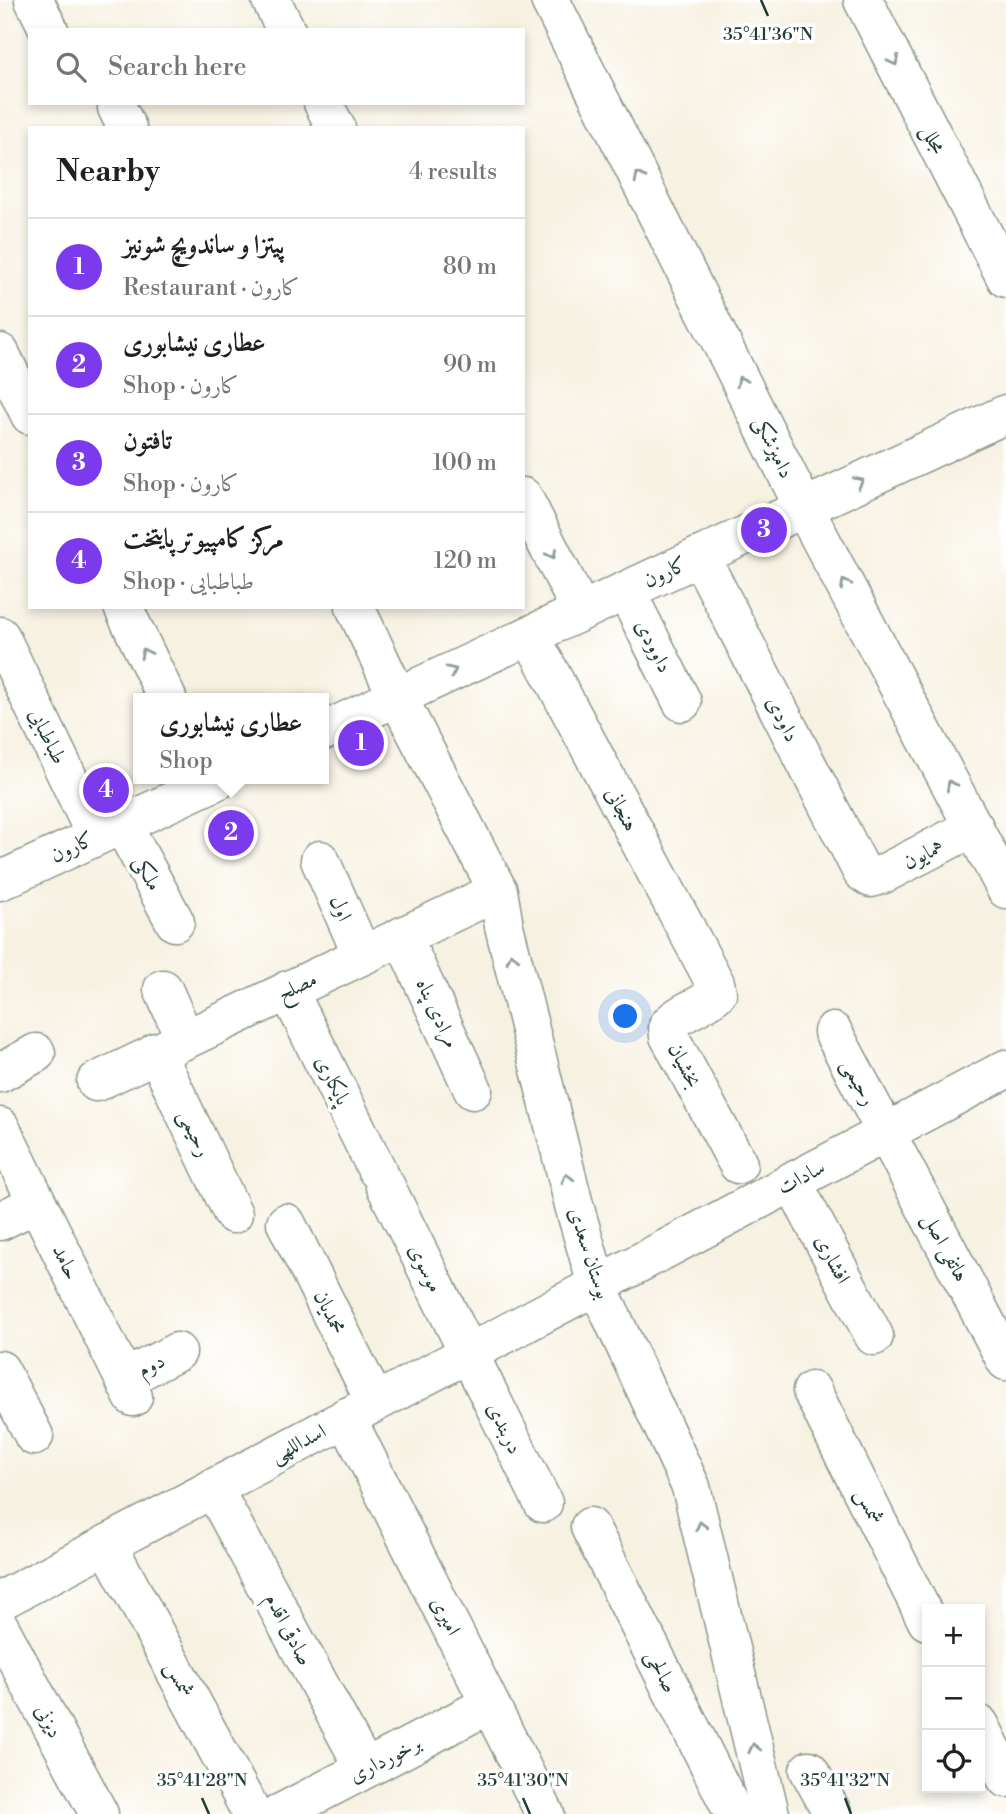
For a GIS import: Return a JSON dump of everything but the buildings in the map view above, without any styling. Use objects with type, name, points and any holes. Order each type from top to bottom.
[{"type":"street","points":[[34,0],[48,28]]},
{"type":"street","points":[[271,0],[285,28]]},
{"type":"street","name":"دامپزشکی","points":[[551,0],[804,508],[1006,889]]},
{"type":"street","name":"مجلل","points":[[863,0],[1006,278]]},
{"type":"street","points":[[324,105],[335,126]]},
{"type":"street","points":[[0,353],[28,411]]},
{"type":"street","name":"کارون","points":[[329,729],[1006,414]]},
{"type":"street","points":[[525,502],[581,611]]},
{"type":"street","name":"داودی","points":[[700,556],[862,872],[871,878]]},
{"type":"street","name":"داوودی","points":[[626,590],[682,702]]},
{"type":"street","points":[[124,609],[165,693]]},
{"type":"street","name":"بوستان سعدی","points":[[356,609],[397,696],[498,891],[504,926],[568,1182],[597,1285],[691,1487],[770,1814]]},
{"type":"street","name":"هنجانی","points":[[530,635],[715,983]]},
{"type":"street","name":"طباطبایی","points":[[0,636],[109,830]]},
{"type":"street","name":"کارون","points":[[0,881],[205,784]]},
{"type":"street","name":"همایون","points":[[871,878],[974,827]]},
{"type":"street","name":"ملکی","points":[[109,830],[174,922]]},
{"type":"street","name":"اول","points":[[320,860],[362,955]]},
{"type":"street","name":"مصلح","points":[[96,1082],[498,891]]},
{"type":"street","name":"مرادی پناه","points":[[402,936],[473,1090]]},
{"type":"street","name":"بخشیان","points":[[715,983],[717,993],[673,1020],[668,1026],[669,1036],[738,1164]]},
{"type":"street","name":"رحیمی","points":[[163,989],[171,1046],[233,1214]]},
{"type":"street","name":"پایکاری","points":[[288,990],[381,1176]]},
{"type":"street","name":"رحیمی","points":[[832,1032],[885,1133]]},
{"type":"street","points":[[0,1073],[36,1053]]},
{"type":"street","name":"سادات","points":[[597,1285],[1006,1069]]},
{"type":"street","name":"حامد","points":[[0,1127],[129,1388]]},
{"type":"street","name":"هاتفی اصل","points":[[885,1133],[1006,1361]]},
{"type":"street","name":"موسوی","points":[[381,1176],[468,1353]]},
{"type":"street","name":"افشاری","points":[[792,1181],[874,1336]]},
{"type":"street","points":[[0,1221],[37,1203]]},
{"type":"street","name":"محمدیان","points":[[286,1223],[360,1410]]},
{"type":"street","name":"اسداللهی","points":[[0,1601],[597,1285]]},
{"type":"street","name":"دوم","points":[[129,1388],[177,1352]]},
{"type":"street","name":"دربندی","points":[[468,1353],[542,1503]]},
{"type":"street","points":[[0,1370],[18,1422]]},
{"type":"street","name":"شمس","points":[[812,1391],[922,1611]]},
{"type":"street","name":"امیری","points":[[360,1410],[491,1704],[545,1814]]},
{"type":"street","name":"صادقی اقدم","points":[[213,1488],[365,1769]]},
{"type":"street","name":"صالحی","points":[[590,1527],[734,1814]]},
{"type":"street","name":"شمس","points":[[107,1544],[252,1814]]},
{"type":"street","name":"دیزنی","points":[[0,1628],[99,1814]]},
{"type":"street","name":"برخورداری","points":[[279,1814],[331,1802],[365,1769],[491,1704]]},
{"type":"street","points":[[982,1730],[1006,1778]]},
{"type":"street","points":[[809,1770],[833,1814]]},
{"type":"place","name":"تافتون","points":[[764,530]]},
{"type":"place","name":"پیتزا و ساندویچ شونیز","points":[[361,743]]},
{"type":"place","name":"مرکز کامپیوتر پایتخت","points":[[106,790]]},
{"type":"place","name":"عطاری نیشابوری","points":[[231,833]]}]
